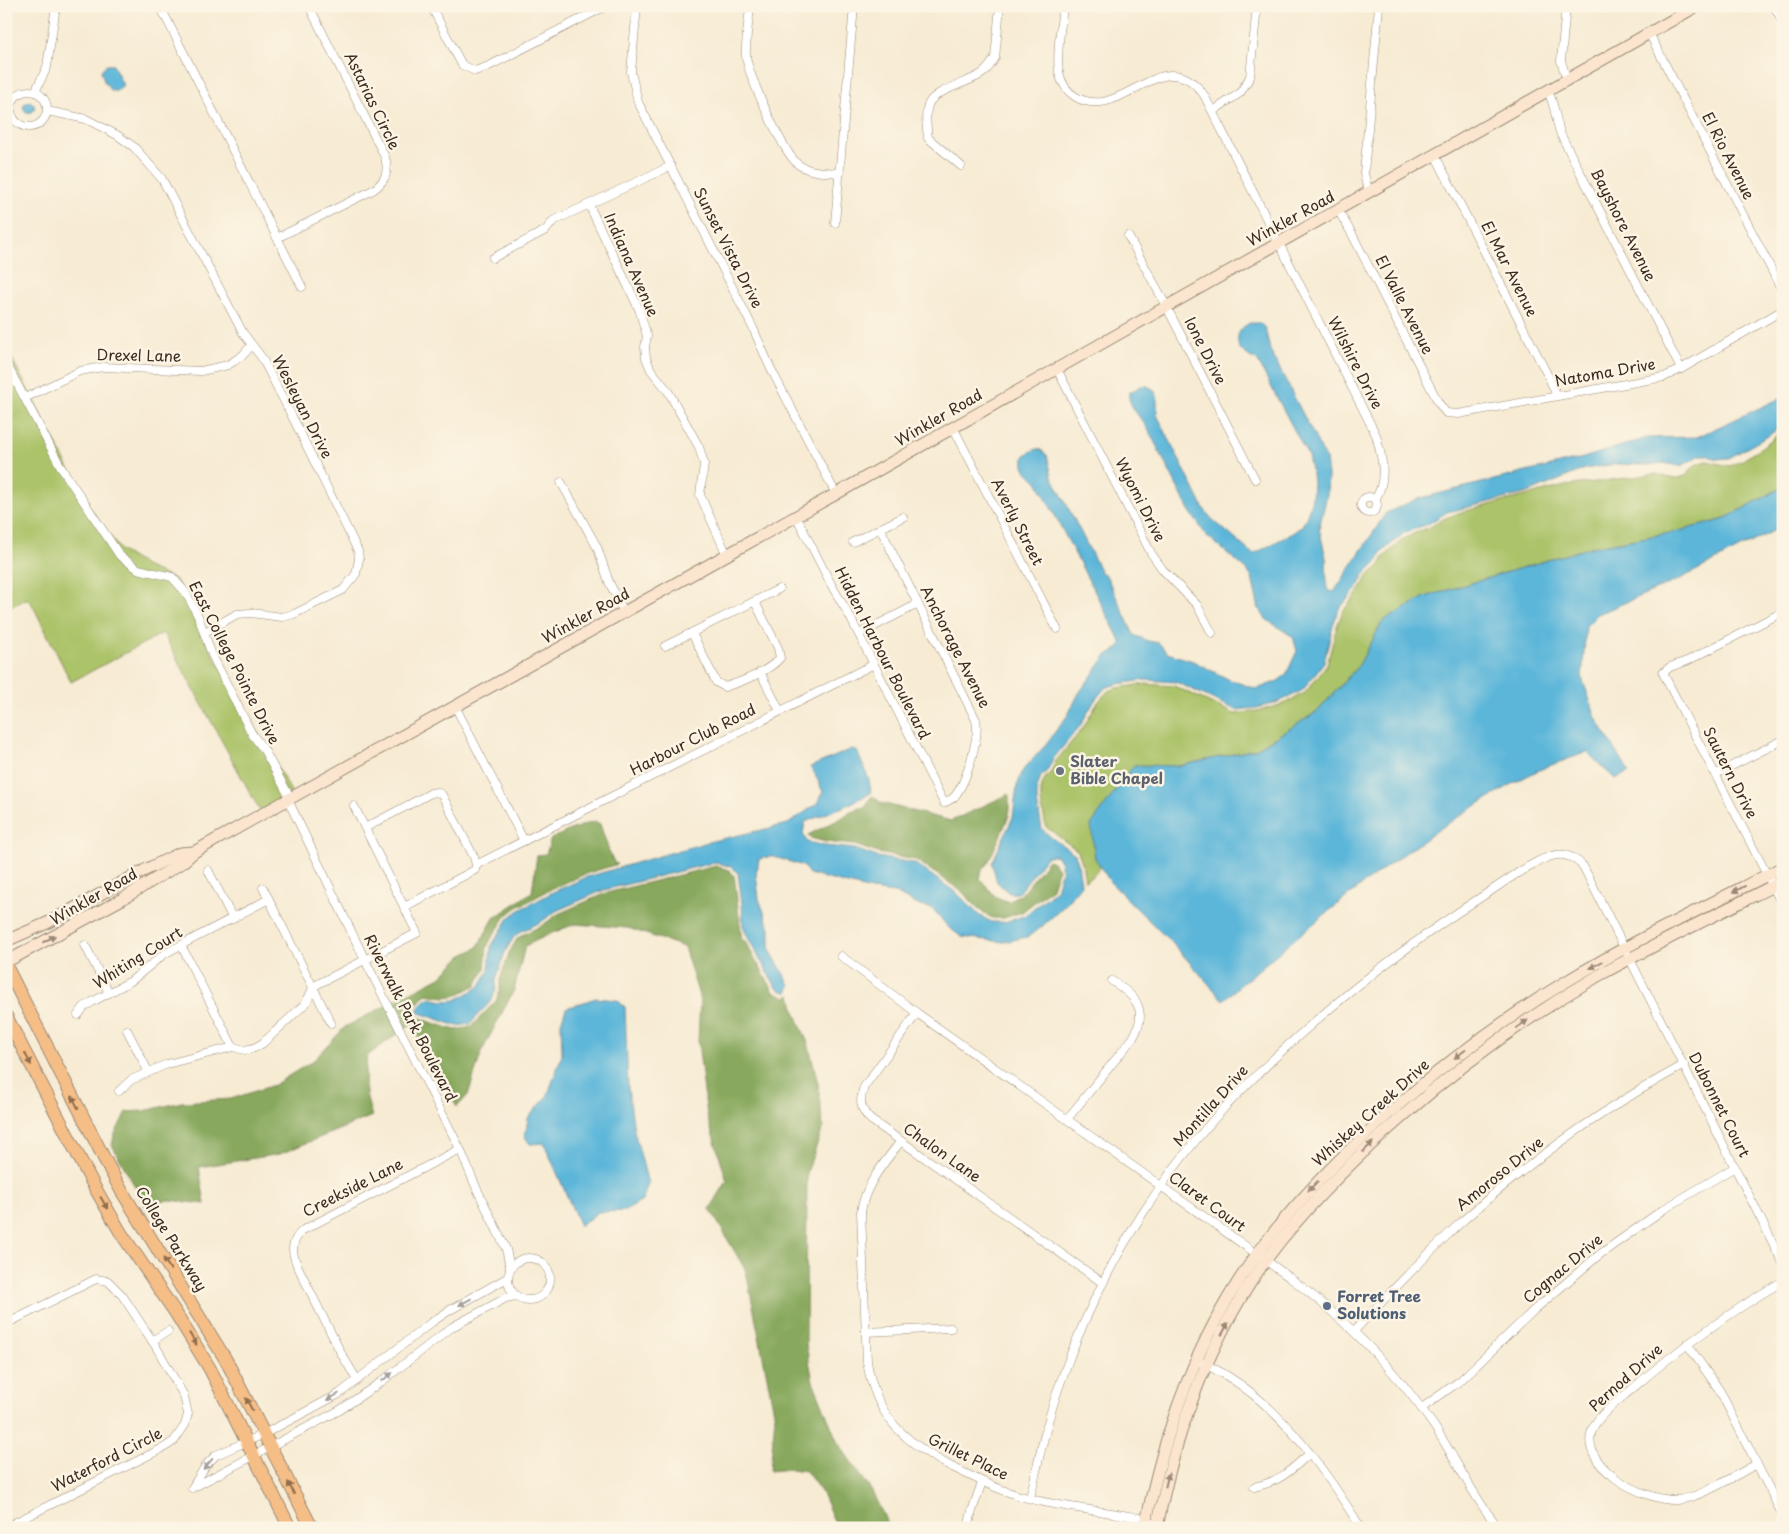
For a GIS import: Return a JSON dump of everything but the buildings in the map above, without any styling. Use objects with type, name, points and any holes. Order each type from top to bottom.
[{"type":"main road","name":"College Parkway","points":[[6,964],[118,1184],[218,1346],[312,1528]]},
{"type":"main road","points":[[6,1016],[95,1188],[121,1232],[194,1341],[210,1369],[290,1528]]},
{"type":"street","points":[[35,92],[47,67],[56,6]]},
{"type":"street","points":[[160,6],[302,287]]},
{"type":"street","points":[[431,6],[462,66],[475,71],[489,66],[606,6]]},
{"type":"street","name":"Sunset Vista Drive","points":[[636,6],[631,65],[638,102],[753,328],[770,367],[836,494]]},
{"type":"street","points":[[750,6],[746,45],[748,67],[759,95],[781,139],[791,156],[805,168],[814,171],[840,173]]},
{"type":"street","points":[[835,222],[854,6]]},
{"type":"street","points":[[961,166],[928,138],[928,105],[934,98],[983,73],[990,65],[995,58],[1000,6]]},
{"type":"street","name":"Wilshire Drive","points":[[1063,6],[1059,72],[1067,90],[1074,96],[1088,102],[1102,102],[1119,96],[1155,78],[1174,74],[1192,81],[1198,87],[1213,111],[1376,435],[1383,471],[1380,491],[1375,500]]},
{"type":"street","points":[[1213,111],[1240,94],[1250,77],[1257,6]]},
{"type":"street","points":[[1370,192],[1364,173],[1379,6]]},
{"type":"street","points":[[1566,6],[1561,61],[1567,80]]},
{"type":"street","name":"Winkler Road","points":[[6,964],[124,898],[183,862],[194,852],[836,494],[1696,6]]},
{"type":"street","points":[[1774,6],[1783,22]]},
{"type":"street","name":"Astarias Circle","points":[[277,238],[373,190],[382,184],[387,176],[388,167],[385,157],[310,7]]},
{"type":"street","name":"El Rio Avenue","points":[[1649,33],[1783,292]]},
{"type":"street","points":[[29,91],[35,92],[44,99],[47,111],[42,120],[34,126],[23,125],[9,112],[18,95],[29,91]]},
{"type":"street","name":"Bayshore Avenue","points":[[1548,91],[1555,107],[1561,135],[1682,369]]},
{"type":"street","name":"Wesleyan Drive","points":[[47,111],[86,119],[124,139],[150,164],[162,179],[251,346],[262,358],[356,544],[359,559],[358,567],[353,580],[343,590],[294,614],[282,617],[251,613],[237,614],[204,632]]},
{"type":"street","points":[[6,124],[15,119]]},
{"type":"street","name":"El Mar Avenue","points":[[1435,155],[1557,396]]},
{"type":"street","points":[[493,258],[546,230],[554,221],[670,166]]},
{"type":"street","name":"Indiana Avenue","points":[[589,205],[639,309],[647,336],[646,358],[651,370],[668,391],[699,447],[704,464],[700,495],[727,555]]},
{"type":"street","name":"El Valle Avenue","points":[[1338,210],[1357,243],[1438,402],[1446,413]]},
{"type":"street","name":"Ione Drive","points":[[1128,236],[1167,306],[1255,479]]},
{"type":"street","name":"Natoma Drive","points":[[1446,413],[1458,414],[1655,379],[1682,369],[1783,310]]},
{"type":"street","name":"Drexel Lane","points":[[25,398],[80,371],[103,367],[201,371],[228,365],[243,356],[251,346]]},
{"type":"street","name":"East College Pointe Drive","points":[[6,363],[62,469],[120,556],[138,569],[172,577],[186,593],[204,632],[212,655],[252,734],[264,750],[287,792],[288,800]]},
{"type":"street","name":"Wyomi Drive","points":[[1057,369],[1151,553],[1162,570],[1198,605],[1212,633]]},
{"type":"street","name":"Averly Street","points":[[954,427],[1056,629]]},
{"type":"street","points":[[561,482],[592,539],[604,564],[609,582],[624,612]]},
{"type":"street","name":"Hidden Harbour Boulevard","points":[[796,516],[859,634],[944,803]]},
{"type":"street","points":[[853,542],[903,517]]},
{"type":"street","name":"Anchorage Avenue","points":[[880,528],[973,712],[978,729],[977,738],[962,785],[953,798],[944,803]]},
{"type":"street","points":[[665,646],[779,589]]},
{"type":"street","points":[[692,633],[716,682],[725,687],[760,672],[780,658],[778,648],[755,602]]},
{"type":"street","points":[[859,634],[918,604]]},
{"type":"street","name":"Sautern Drive","points":[[1783,612],[1687,661],[1670,667],[1663,673],[1767,875],[1778,883],[1783,906]]},
{"type":"street","name":"Harbour Club Road","points":[[404,907],[475,870],[476,865],[874,664]]},
{"type":"street","points":[[760,672],[780,712]]},
{"type":"street","points":[[455,706],[524,841]]},
{"type":"street","points":[[1716,774],[1783,740]]},
{"type":"street","points":[[365,828],[430,793],[437,792],[442,795],[476,865]]},
{"type":"street","name":"Riverwalk Park Boulevard","points":[[288,800],[364,960],[460,1149],[506,1249],[510,1268]]},
{"type":"street","points":[[119,1091],[131,1080],[148,1071],[186,1058],[233,1047],[245,1050],[254,1048],[263,1043],[306,1003],[314,986],[417,933],[354,806]]},
{"type":"street","name":"Winkler Road","points":[[6,941],[47,923],[174,855],[194,852]]},
{"type":"street","name":"Dubonnet Court","points":[[1562,854],[1576,859],[1583,866],[1783,1263]]},
{"type":"street","name":"Montilla Drive","points":[[1030,1498],[1042,1444],[1061,1381],[1075,1343],[1102,1283],[1136,1224],[1161,1186],[1199,1138],[1225,1107],[1296,1038],[1347,994],[1421,937],[1464,908],[1540,861],[1562,854]]},
{"type":"street","name":"Whiskey Creek Drive","points":[[1151,1524],[1201,1363],[1236,1308],[1261,1258],[1336,1178],[1376,1140],[1442,1083],[1502,1039],[1627,953],[1783,867]]},
{"type":"street","points":[[208,870],[233,919]]},
{"type":"street","name":"Whiskey Creek Drive","points":[[1627,953],[1778,883]]},
{"type":"street","points":[[263,888],[331,1023]]},
{"type":"street","name":"Whiting Court","points":[[78,1015],[84,1007],[130,981],[155,960],[269,899]]},
{"type":"street","points":[[85,945],[110,993]]},
{"type":"street","points":[[181,945],[233,1047]]},
{"type":"street","name":"Claret Court","points":[[842,956],[917,1012],[1068,1118],[1314,1296],[1381,1358],[1422,1408],[1480,1503],[1499,1528]]},
{"type":"street","points":[[1068,1118],[1132,1038],[1138,1026],[1140,1012],[1135,999],[1112,980]]},
{"type":"street","name":"Chalon Lane","points":[[917,1012],[864,1087],[861,1096],[864,1114],[1102,1283]]},
{"type":"street","points":[[127,1030],[148,1071]]},
{"type":"street","name":"Amoroso Drive","points":[[1354,1331],[1458,1225],[1520,1172],[1604,1112],[1684,1065]]},
{"type":"street","name":"Grillet Place","points":[[901,1141],[869,1185],[862,1203],[861,1223],[867,1362],[878,1400],[894,1426],[918,1448],[982,1482],[1012,1494],[1151,1524]]},
{"type":"street","name":"Creekside Lane","points":[[357,1380],[341,1353],[293,1256],[292,1245],[296,1236],[303,1230],[460,1149]]},
{"type":"street","name":"Cognac Drive","points":[[1422,1408],[1461,1380],[1534,1310],[1600,1256],[1664,1209],[1734,1167]]},
{"type":"street","points":[[506,1249],[521,1259]]},
{"type":"street","points":[[507,1278],[432,1322],[330,1399],[264,1434],[216,1456],[206,1465],[192,1488],[358,1399],[452,1327],[506,1298],[516,1296],[534,1300],[543,1295],[550,1283],[548,1270],[542,1262],[531,1257],[521,1259],[510,1268],[507,1278],[508,1285],[516,1296]]},
{"type":"street","name":"Waterford Circle","points":[[6,1324],[96,1279],[108,1281],[115,1288],[152,1341],[175,1379],[187,1404],[188,1414],[180,1434],[165,1447],[6,1527]]},
{"type":"street","name":"Pernod Drive","points":[[1757,1464],[1686,1498],[1676,1500],[1653,1496],[1612,1475],[1596,1460],[1591,1451],[1591,1432],[1595,1424],[1623,1397],[1687,1344],[1744,1304],[1783,1281]]},
{"type":"street","points":[[866,1332],[951,1328]]},
{"type":"street","points":[[152,1341],[168,1331]]},
{"type":"street","points":[[1687,1344],[1720,1391],[1783,1516]]},
{"type":"street","points":[[1201,1363],[1228,1375],[1251,1393],[1296,1437],[1334,1486],[1361,1528]]},
{"type":"street","points":[[1254,1487],[1271,1483],[1281,1478],[1310,1454]]},
{"type":"street","points":[[968,1528],[982,1482]]},
{"type":"green space","points":[[6,347],[86,502],[120,550],[145,566],[176,580],[216,659],[292,793],[260,811],[163,633],[71,682],[32,604],[27,599],[6,609]]},
{"type":"green space","points":[[1783,430],[1783,487],[1722,520],[1675,532],[1591,547],[1425,597],[1383,621],[1359,665],[1317,712],[1256,749],[1179,766],[1134,765],[1095,858],[1101,866],[1094,875],[1085,881],[1078,851],[1046,827],[1041,801],[1041,789],[1045,778],[1051,772],[1056,761],[1083,728],[1098,702],[1108,691],[1146,684],[1174,686],[1235,714],[1281,705],[1305,693],[1327,664],[1343,611],[1361,589],[1367,577],[1402,540],[1461,512],[1565,486],[1656,474],[1674,479],[1686,476],[1695,465],[1707,461],[1730,466],[1743,460]]},
{"type":"green space","points":[[1009,794],[1009,816],[988,863],[982,869],[980,879],[996,897],[1009,902],[1014,897],[1021,895],[1048,860],[1053,862],[1058,869],[1052,888],[1022,912],[1004,918],[993,918],[983,913],[961,891],[916,860],[878,853],[855,845],[826,842],[810,838],[808,835],[855,809],[866,807],[873,796],[881,803],[951,821]]},
{"type":"green space","points":[[595,821],[600,824],[610,854],[615,864],[618,864],[585,874],[551,889],[516,908],[506,916],[491,939],[487,947],[485,969],[476,985],[455,996],[445,997],[426,994],[416,1005],[413,1015],[456,1030],[471,1027],[496,1001],[500,990],[500,980],[509,953],[517,939],[543,925],[558,914],[606,893],[716,866],[729,870],[734,875],[742,941],[744,940],[774,992],[786,997],[791,995],[795,1012],[808,1043],[818,1083],[823,1128],[807,1172],[806,1345],[813,1381],[838,1443],[871,1490],[890,1528],[837,1528],[822,1493],[806,1471],[790,1469],[770,1471],[775,1417],[746,1271],[710,1209],[727,1181],[707,1116],[698,1042],[700,999],[684,947],[628,928],[575,924],[525,946],[514,990],[482,1051],[468,1095],[457,1107],[411,1024],[367,1056],[365,1086],[372,1116],[280,1154],[199,1167],[205,1204],[168,1200],[161,1202],[149,1212],[112,1145],[114,1136],[126,1112],[144,1111],[182,1102],[231,1099],[274,1085],[314,1060],[345,1027],[440,977],[461,956],[477,948],[494,918],[532,892],[537,855],[546,854],[551,839]]},
{"type":"water","points":[[106,65],[113,65],[123,85],[117,91],[111,91],[104,81],[101,70]]},
{"type":"water","points":[[29,101],[35,107],[29,113],[23,107]]},
{"type":"water","points":[[1250,323],[1260,323],[1265,328],[1270,350],[1326,459],[1328,475],[1327,495],[1319,528],[1326,558],[1327,590],[1334,592],[1386,513],[1417,499],[1583,458],[1647,438],[1697,437],[1783,397],[1783,425],[1768,436],[1729,458],[1717,459],[1701,455],[1681,466],[1662,463],[1648,465],[1615,464],[1585,469],[1528,493],[1447,512],[1428,524],[1404,533],[1382,552],[1377,562],[1364,575],[1358,587],[1339,609],[1324,662],[1303,690],[1279,702],[1257,708],[1236,710],[1176,682],[1146,680],[1117,684],[1105,688],[1095,700],[1080,726],[1053,759],[1047,771],[1041,776],[1037,789],[1037,802],[1042,829],[1075,854],[1081,885],[1064,906],[1038,930],[1027,937],[1004,942],[962,937],[948,927],[932,908],[920,906],[895,893],[871,890],[809,874],[803,866],[772,856],[759,859],[756,874],[759,899],[770,928],[770,950],[790,985],[787,993],[778,989],[773,982],[743,926],[738,873],[731,867],[716,862],[604,890],[556,911],[541,922],[520,932],[514,937],[505,952],[492,1000],[470,1024],[457,1026],[417,1012],[419,1007],[428,998],[444,1001],[456,1000],[479,987],[489,970],[491,947],[509,918],[518,911],[553,892],[587,877],[708,842],[788,824],[818,803],[823,792],[810,767],[852,749],[857,751],[869,780],[871,793],[805,822],[803,834],[807,842],[855,849],[877,857],[914,863],[958,894],[980,916],[992,922],[1004,922],[1024,916],[1056,890],[1062,869],[1056,855],[1047,856],[1018,893],[1009,893],[997,882],[992,863],[1013,817],[1017,786],[1023,770],[1068,715],[1079,693],[1106,656],[1120,647],[1121,642],[1038,483],[1025,468],[1025,455],[1036,449],[1041,450],[1047,455],[1052,476],[1101,572],[1106,575],[1134,635],[1159,643],[1167,653],[1193,661],[1230,680],[1257,689],[1278,681],[1286,675],[1297,651],[1293,637],[1266,619],[1259,609],[1252,578],[1247,570],[1206,535],[1189,510],[1148,429],[1129,398],[1129,393],[1141,386],[1153,389],[1157,396],[1157,415],[1204,509],[1211,518],[1249,551],[1254,554],[1294,532],[1302,526],[1312,499],[1312,474],[1308,456],[1257,360],[1239,349],[1240,330]]},
{"type":"water","points":[[1783,487],[1783,526],[1676,581],[1598,614],[1586,626],[1582,678],[1596,718],[1629,772],[1615,779],[1587,752],[1527,776],[1486,799],[1369,880],[1223,1000],[1174,945],[1111,883],[1095,858],[1091,825],[1134,765],[1179,766],[1256,749],[1317,712],[1359,665],[1383,621],[1425,597],[1591,547],[1675,532],[1722,520]]},
{"type":"water","points":[[596,998],[617,1000],[625,1007],[628,1088],[634,1130],[648,1184],[642,1201],[625,1211],[598,1212],[580,1226],[544,1143],[530,1144],[525,1137],[528,1118],[547,1097],[562,1055],[561,1023],[566,1008]]},
{"type":"place","name":"Slater Bible Chapel","points":[[1060,771]]},
{"type":"place","name":"Forret Tree Solutions","points":[[1327,1306]]}]
